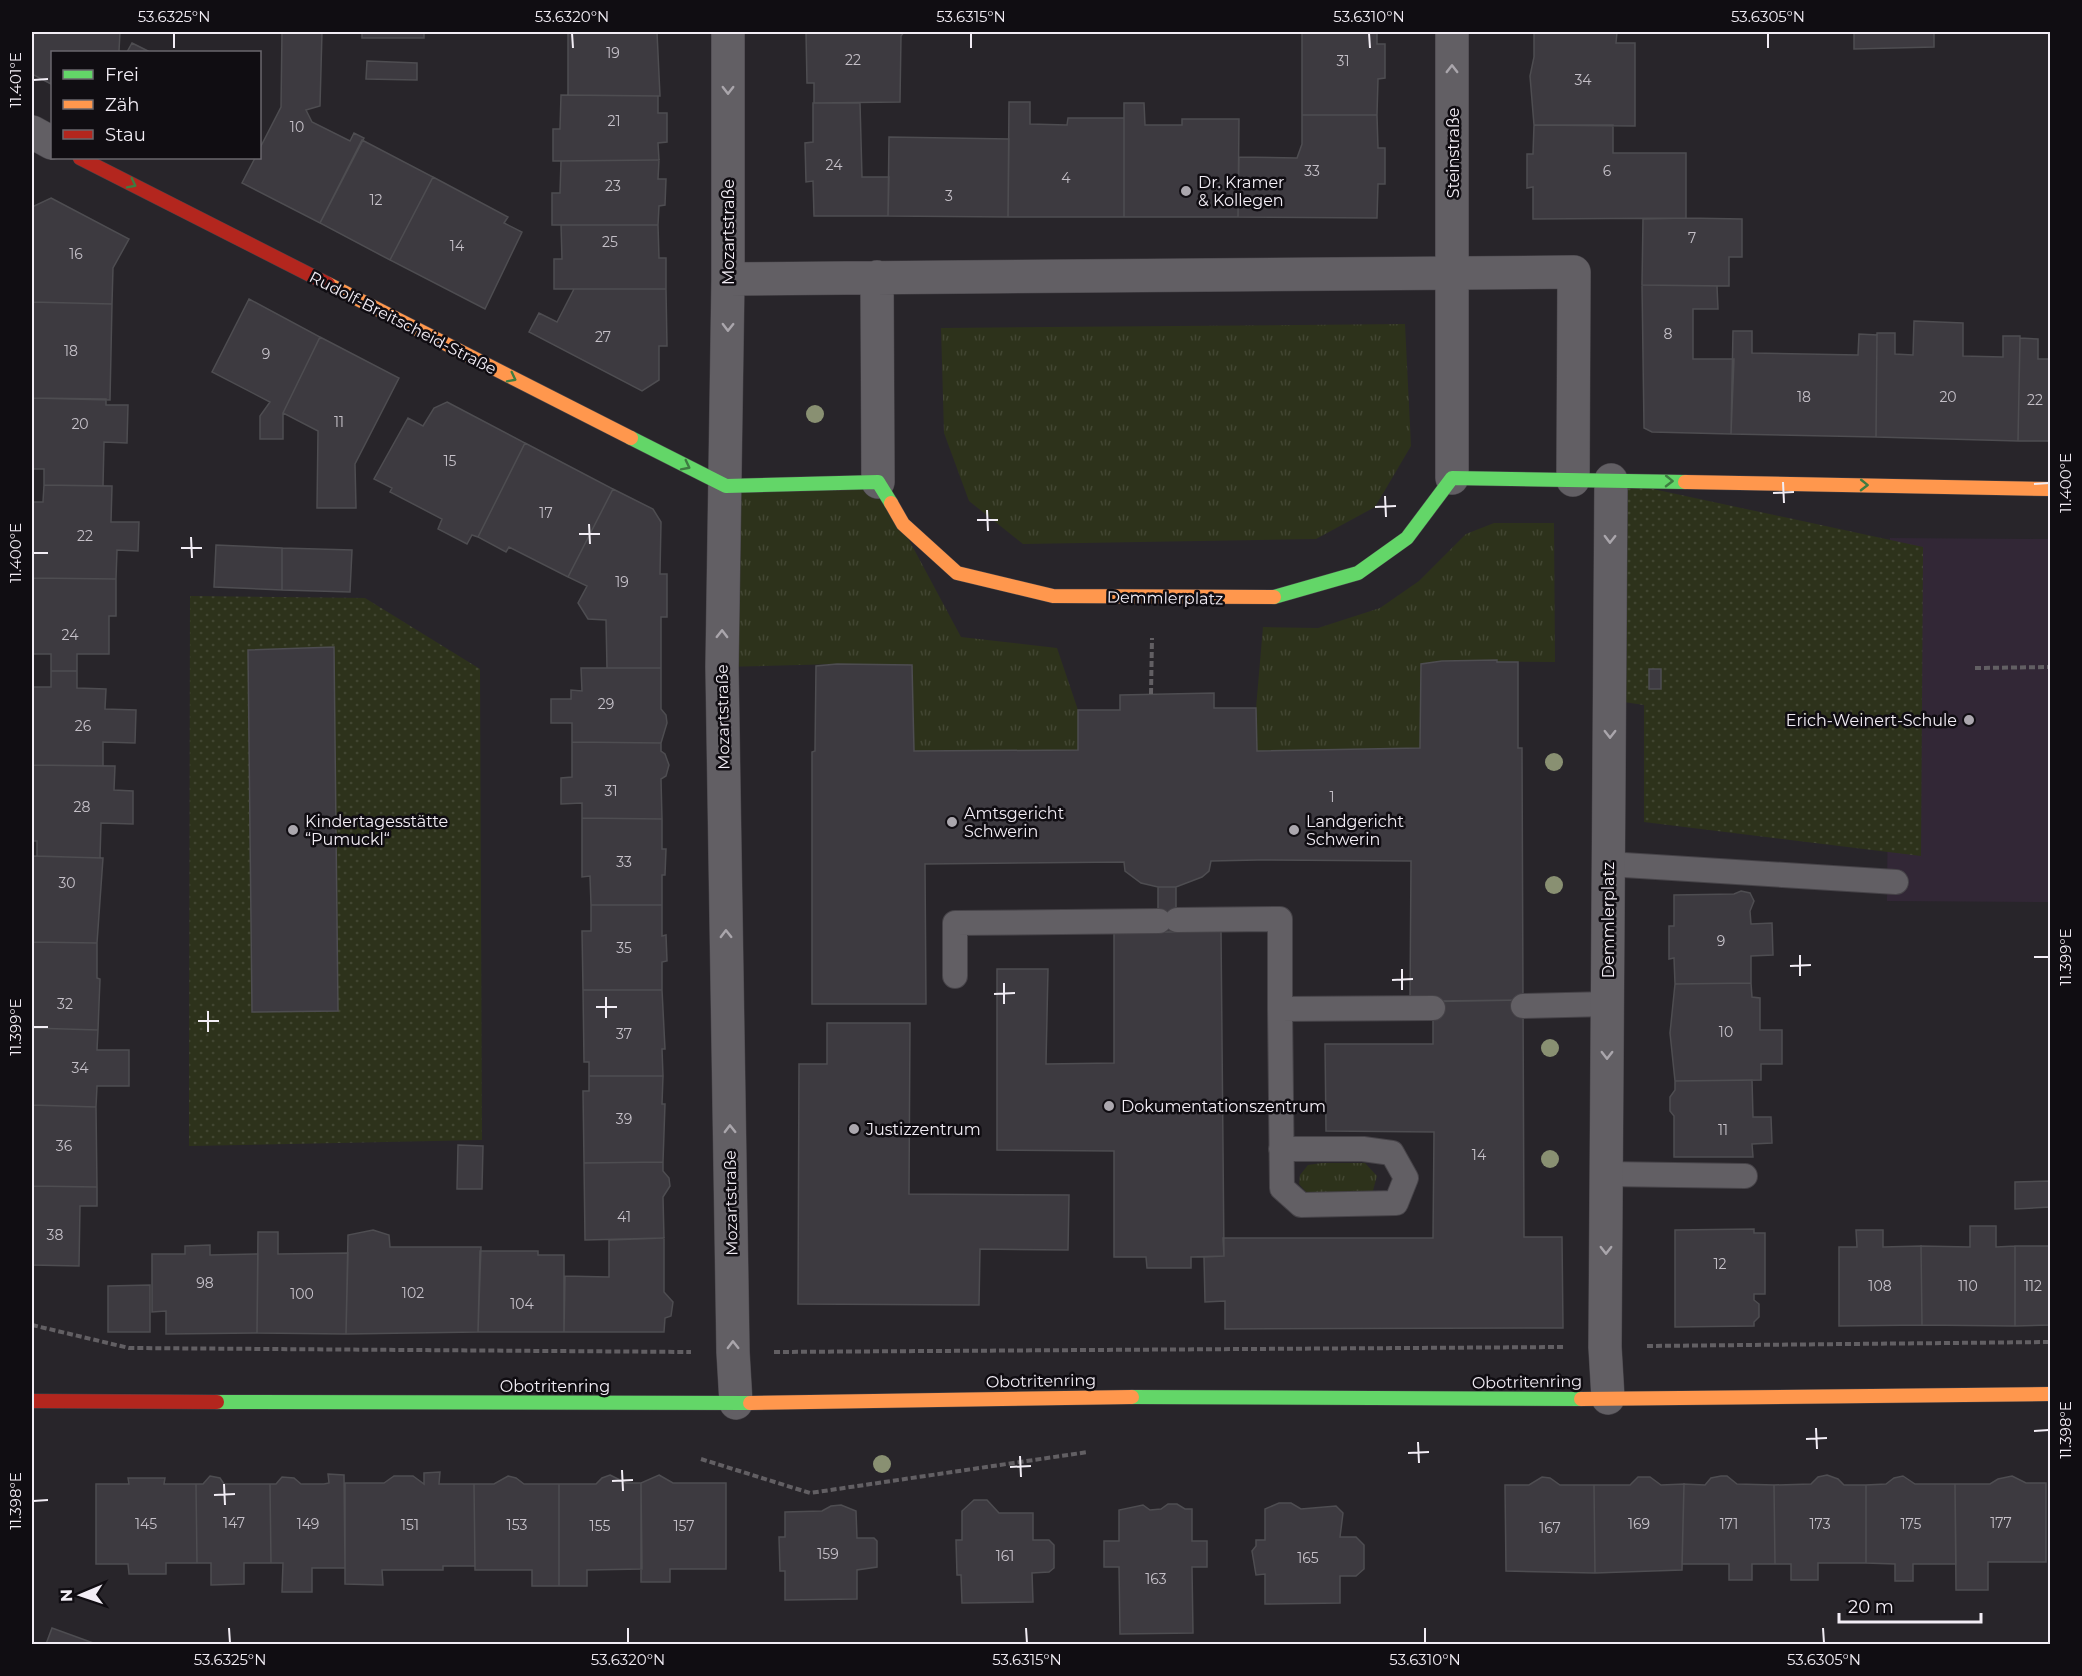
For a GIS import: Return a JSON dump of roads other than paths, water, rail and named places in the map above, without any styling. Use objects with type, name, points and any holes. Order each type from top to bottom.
[{"type":"street","name":"Mozartstraße","points":[[728,32],[728,279],[722,667],[733,1352],[736,1403]]},
{"type":"street","name":"Steinstraße","points":[[1452,32],[1453,274]]},
{"type":"street","points":[[32,132],[51,142]]},
{"type":"street","name":"Rudolf-Breitscheid-Straße","points":[[82,159],[726,486]]},
{"type":"street","points":[[728,279],[1574,272],[1573,480]]},
{"type":"street","points":[[1453,274],[1452,478],[2050,489]]},
{"type":"street","points":[[726,486],[878,482],[877,277]]},
{"type":"street","name":"Demmlerplatz","points":[[878,482],[903,524],[957,573],[1053,596],[1267,599],[1358,573],[1407,538],[1452,478]]},
{"type":"street","name":"Demmlerplatz","points":[[1608,1398],[1605,1347],[1611,480]]},
{"type":"street","name":"Obotritenring","points":[[32,1401],[736,1403],[1088,1397],[1608,1398],[2050,1394]]},
{"type":"lane","points":[[1608,864],[1896,882]]},
{"type":"lane","points":[[955,975],[955,923],[1280,919],[1281,1149],[1282,1188],[1301,1204],[1396,1203],[1406,1178],[1392,1153],[1363,1149],[1281,1149]]},
{"type":"lane","points":[[1523,1006],[1608,1004]]},
{"type":"lane","points":[[1280,1009],[1433,1008]]},
{"type":"lane","points":[[1606,1174],[1745,1176]]},
{"type":"place","name":"Dr. Kramer & Kollegen","points":[[1186,191]]},
{"type":"place","name":"Erich-Weinert-Schule","points":[[1969,720]]},
{"type":"place","name":"Amtsgericht Schwerin","points":[[952,822]]},
{"type":"place","name":"Kindertagesstätte “Pumuckl“","points":[[293,830]]},
{"type":"place","name":"Landgericht Schwerin","points":[[1294,830]]},
{"type":"place","name":"Dokumentationszentrum","points":[[1109,1106]]},
{"type":"place","name":"Justizzentrum","points":[[854,1129]]}]
